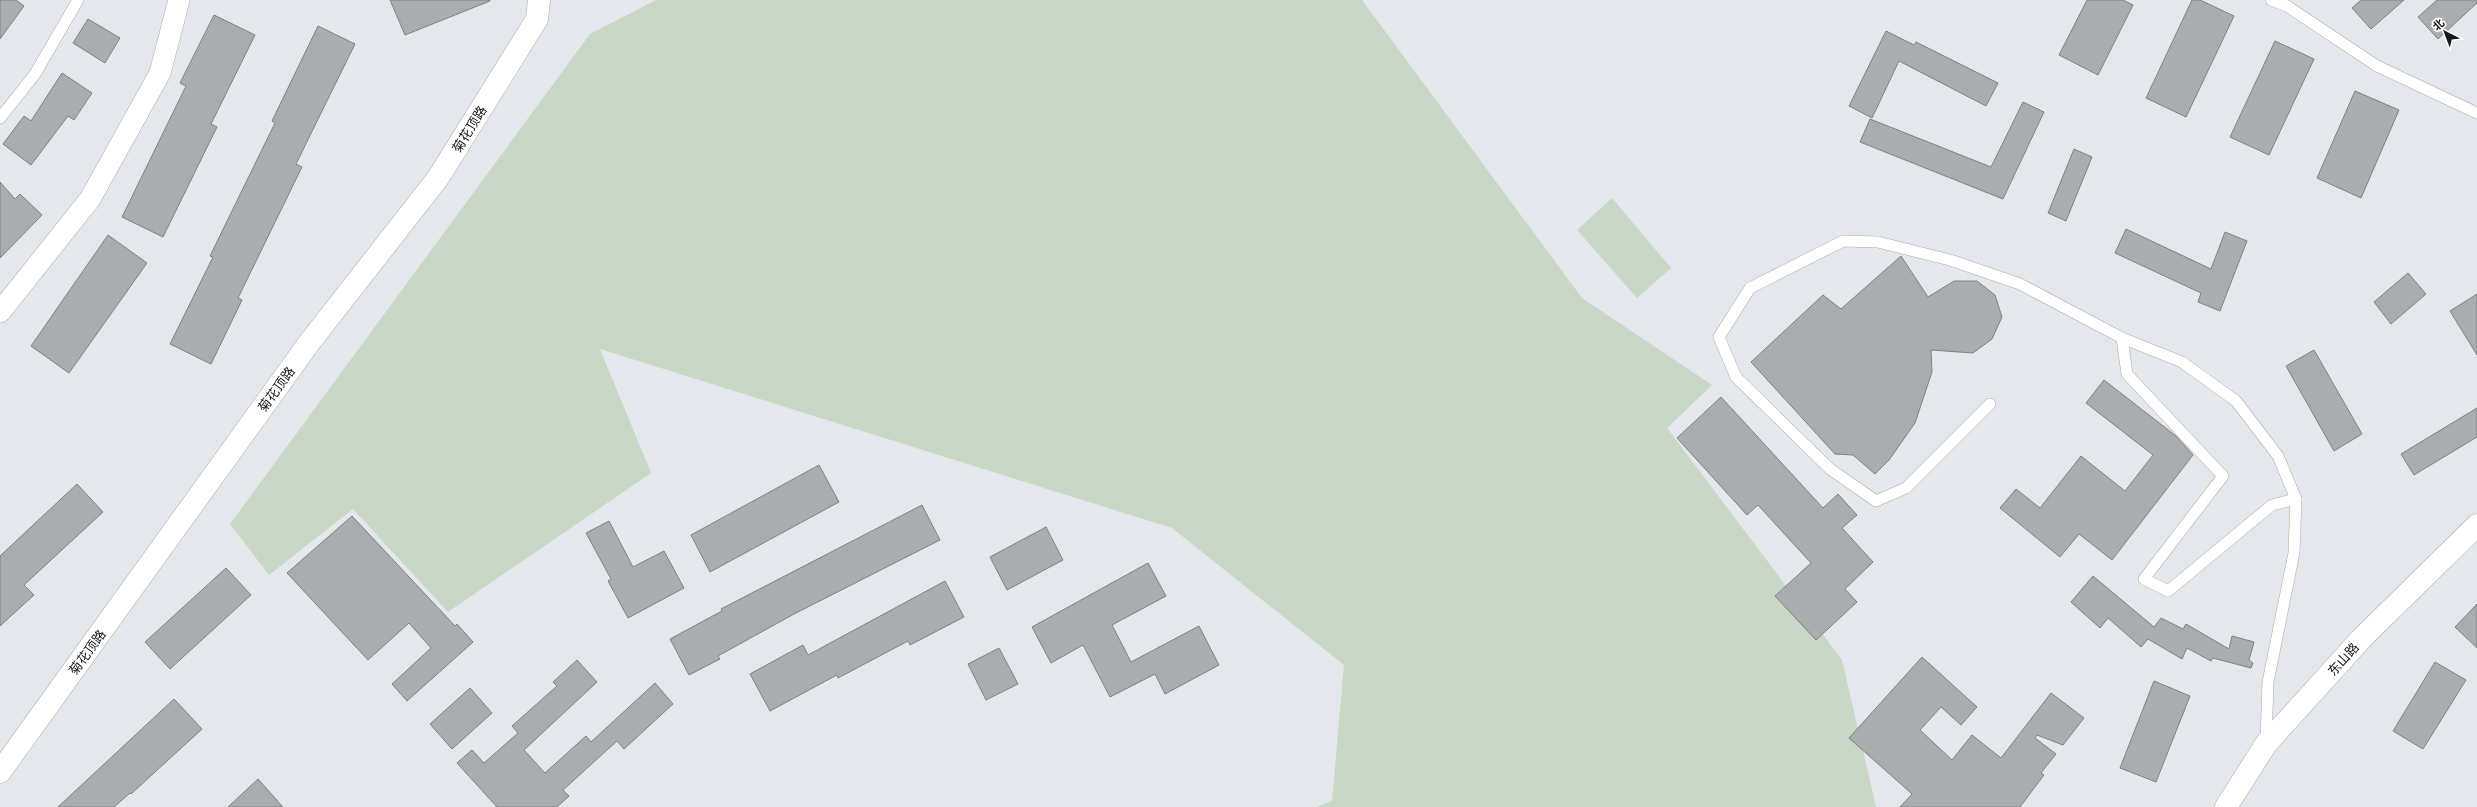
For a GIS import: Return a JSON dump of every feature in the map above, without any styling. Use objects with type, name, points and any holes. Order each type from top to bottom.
[{"type":"street","points":[[0,312],[90,200],[160,73],[179,0]]},
{"type":"street","name":"菊花顶路","points":[[0,772],[309,343],[438,178],[537,19],[539,0]]},
{"type":"street","name":"东山路","points":[[2226,807],[2266,744],[2361,639],[2477,525]]},
{"type":"lane","points":[[0,118],[35,74],[78,0]]},
{"type":"lane","points":[[2271,0],[2287,6],[2376,66],[2477,113]]},
{"type":"lane","points":[[1990,404],[1906,488],[1876,502],[1830,469],[1736,377],[1719,337],[1750,288],[1843,241],[1878,242],[1957,262],[2020,284],[2122,338],[2182,362],[2236,401],[2278,456],[2296,499],[2294,553],[2268,682],[2266,744]]},
{"type":"lane","points":[[2122,338],[2127,374],[2223,476],[2144,579],[2168,591],[2272,505],[2296,499]]},
{"type":"green space","points":[[656,0],[1362,0],[1582,298],[1712,385],[1667,428],[1842,660],[1876,807],[1317,807],[1332,801],[1344,665],[1172,528],[600,349],[651,473],[448,612],[353,509],[269,575],[230,524],[590,34]]},
{"type":"green space","points":[[1612,198],[1671,268],[1637,298],[1577,230]]},
{"type":"building","points":[[0,0],[16,0],[24,6],[0,39]]},
{"type":"building","points":[[390,0],[490,0],[490,1],[405,35]]},
{"type":"building","points":[[2087,0],[2123,0],[2133,5],[2098,75],[2059,55]]},
{"type":"building","points":[[2192,0],[2200,0],[2234,16],[2186,117],[2146,98]]},
{"type":"building","points":[[2361,0],[2404,0],[2371,29],[2352,8]]},
{"type":"building","points":[[2437,0],[2477,0],[2477,3],[2438,39],[2418,17]]},
{"type":"building","points":[[214,15],[255,35],[211,124],[217,127],[163,237],[122,217],[186,86],[180,83]]},
{"type":"building","points":[[88,19],[120,38],[105,63],[73,43]]},
{"type":"building","points":[[318,26],[355,44],[296,164],[302,167],[238,298],[242,300],[211,364],[170,344],[213,257],[210,256],[275,123],[272,121]]},
{"type":"building","points":[[1886,31],[1914,45],[1916,42],[1998,83],[1986,106],[1899,61],[1872,118],[1849,106]]},
{"type":"building","points":[[2275,41],[2314,59],[2269,155],[2230,137]]},
{"type":"building","points":[[62,73],[92,93],[74,120],[68,116],[31,165],[3,144],[24,116],[31,121]]},
{"type":"building","points":[[2355,91],[2399,110],[2361,198],[2317,178]]},
{"type":"building","points":[[2023,102],[2044,112],[2003,199],[1860,142],[1870,119],[1991,167]]},
{"type":"building","points":[[2074,149],[2092,157],[2066,221],[2048,213]]},
{"type":"building","points":[[0,182],[15,199],[20,194],[42,215],[0,258]]},
{"type":"building","points":[[2126,229],[2211,269],[2225,232],[2247,241],[2220,311],[2198,302],[2201,293],[2115,253]]},
{"type":"building","points":[[108,235],[147,263],[69,373],[31,346]]},
{"type":"building","points":[[1901,256],[1928,297],[1954,281],[1977,281],[1995,295],[2002,317],[1992,339],[1973,353],[1931,350],[1932,372],[1915,423],[1889,460],[1875,474],[1853,455],[1835,454],[1751,362],[1823,295],[1841,309]]},
{"type":"building","points":[[2408,273],[2426,294],[2391,324],[2374,302]]},
{"type":"building","points":[[2477,294],[2477,355],[2450,311]]},
{"type":"building","points":[[2314,350],[2362,434],[2334,451],[2286,366]]},
{"type":"building","points":[[2104,380],[2176,436],[2193,455],[2112,560],[2079,534],[2060,557],[2000,508],[2016,489],[2040,508],[2081,456],[2125,491],[2153,455],[2086,403]]},
{"type":"building","points":[[1721,397],[1823,508],[1838,494],[1857,515],[1842,528],[1873,562],[1845,589],[1857,602],[1816,640],[1775,596],[1811,563],[1758,505],[1747,515],[1677,438]]},
{"type":"building","points":[[2477,408],[2477,437],[2414,475],[2401,454]]},
{"type":"building","points":[[819,465],[839,502],[710,572],[691,535]]},
{"type":"building","points":[[77,484],[103,512],[24,585],[34,595],[0,626],[0,556]]},
{"type":"building","points":[[922,505],[940,540],[794,614],[718,656],[720,659],[689,675],[670,639],[722,611],[721,609]]},
{"type":"building","points":[[352,516],[455,626],[457,624],[473,642],[407,701],[392,684],[431,648],[409,623],[368,660],[287,573]]},
{"type":"building","points":[[609,521],[633,567],[664,551],[684,588],[628,618],[608,581],[611,579],[586,533]]},
{"type":"building","points":[[1046,527],[1063,560],[1007,590],[990,557]]},
{"type":"building","points":[[1148,563],[1166,596],[1112,625],[1131,662],[1199,626],[1219,665],[1165,694],[1155,674],[1110,697],[1083,645],[1051,663],[1032,627]]},
{"type":"building","points":[[226,568],[251,595],[170,669],[145,642]]},
{"type":"building","points":[[2093,576],[2154,627],[2161,618],[2183,629],[2186,624],[2229,649],[2232,636],[2254,642],[2249,660],[2253,663],[2251,668],[2213,658],[2211,661],[2187,648],[2182,659],[2148,639],[2141,647],[2108,618],[2100,628],[2071,602]]},
{"type":"building","points":[[945,581],[964,617],[910,645],[908,641],[838,678],[837,675],[770,711],[750,674],[803,645],[808,655]]},
{"type":"building","points":[[2477,604],[2477,648],[2455,627]]},
{"type":"building","points":[[999,648],[1018,684],[986,700],[968,664]]},
{"type":"building","points":[[1922,657],[1977,707],[1961,725],[1941,707],[1920,730],[1952,760],[1972,735],[2001,758],[2051,693],[2084,718],[2063,745],[2037,735],[2035,738],[2056,754],[2041,773],[2044,775],[2020,807],[1900,807],[1912,794],[1849,738]]},
{"type":"building","points":[[577,660],[597,682],[524,750],[545,773],[586,736],[591,742],[655,683],[673,704],[624,749],[617,741],[563,790],[569,796],[557,807],[497,807],[457,763],[472,750],[484,763],[518,733],[512,726],[557,686],[553,682]]},
{"type":"building","points":[[2435,662],[2466,680],[2423,749],[2393,731]]},
{"type":"building","points":[[2154,681],[2190,696],[2156,782],[2120,768]]},
{"type":"building","points":[[470,688],[492,713],[452,749],[430,724]]},
{"type":"building","points":[[174,699],[202,729],[131,794],[130,793],[114,807],[58,807]]},
{"type":"building","points":[[258,779],[283,807],[228,807]]}]
